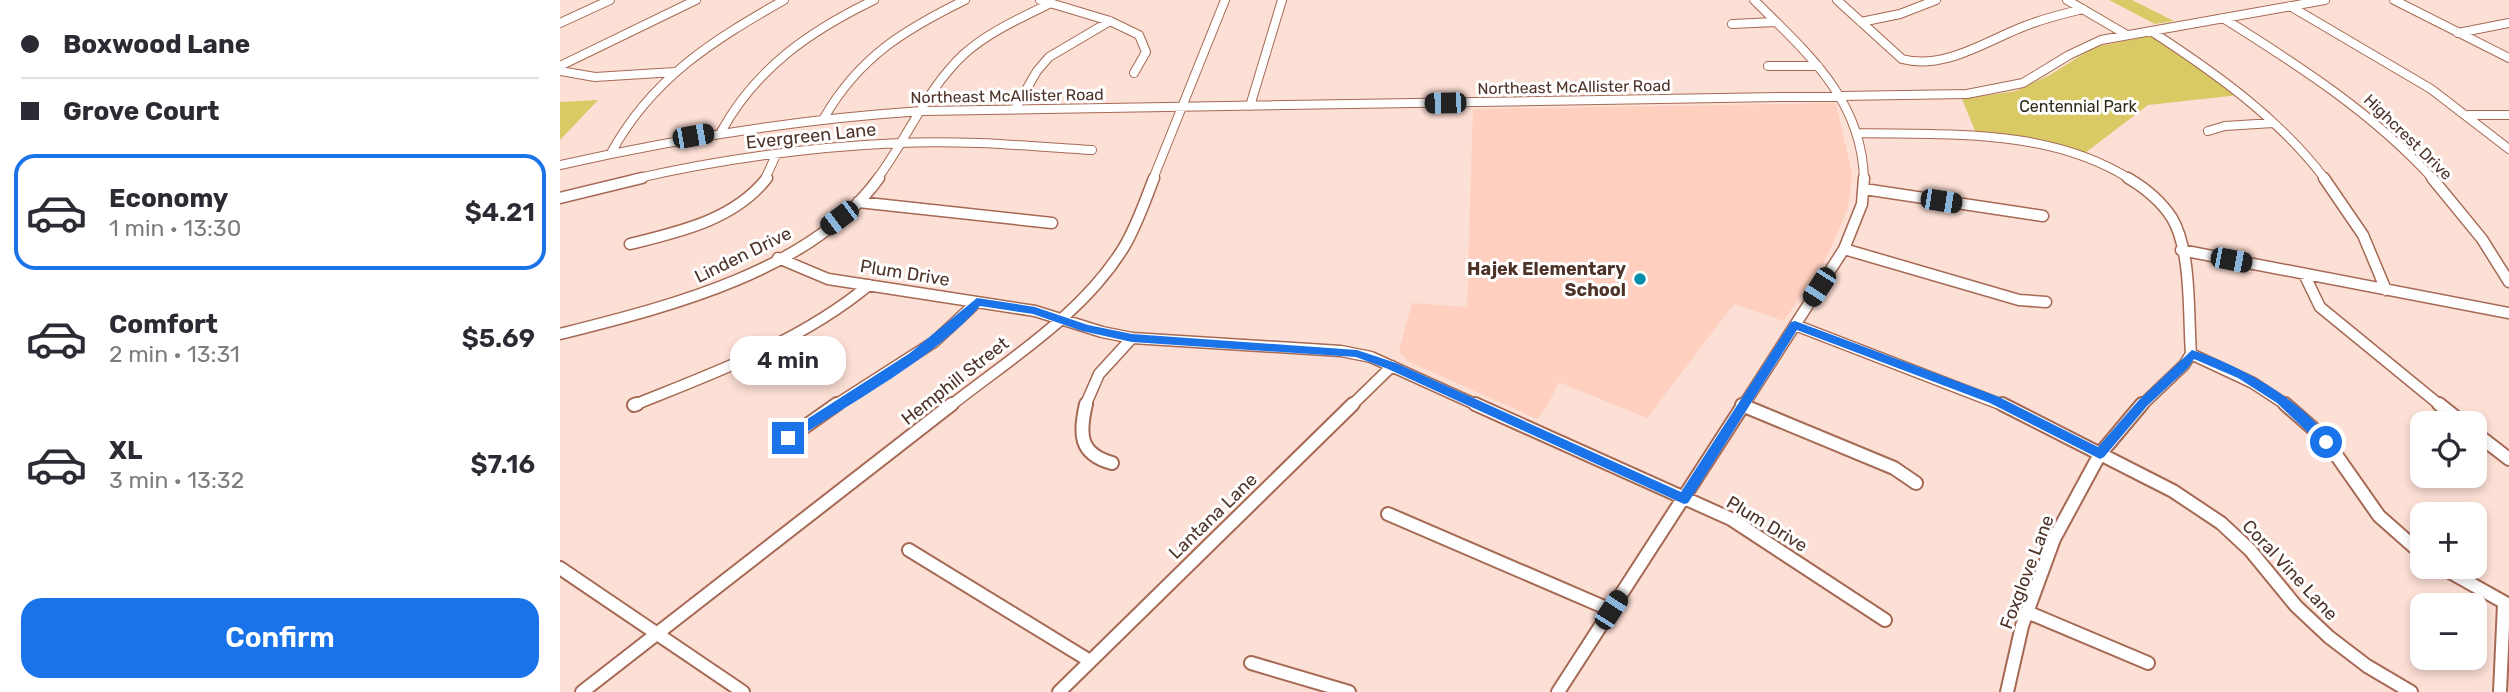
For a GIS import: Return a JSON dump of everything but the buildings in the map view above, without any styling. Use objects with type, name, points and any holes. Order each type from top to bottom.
[{"type":"street","points":[[560,23],[610,0]]},
{"type":"street","points":[[560,69],[696,0]]},
{"type":"street","points":[[611,153],[633,111],[675,72],[726,35],[784,0]]},
{"type":"street","points":[[721,132],[732,108],[751,82],[786,52],[825,25],[874,0]]},
{"type":"street","points":[[824,118],[837,93],[854,71],[879,48],[965,0]]},
{"type":"street","points":[[1040,0],[1127,27],[1139,35],[1146,52],[1134,74]]},
{"type":"street","name":"Hemphill Street","points":[[582,692],[659,635],[1060,320],[1100,281],[1124,247],[1225,0]]},
{"type":"street","points":[[1250,106],[1282,0]]},
{"type":"street","points":[[1558,692],[1844,249],[1857,217],[1864,190],[1862,149],[1843,96],[1832,79],[1754,0]]},
{"type":"street","points":[[1837,0],[1902,59],[1910,63],[1965,53],[2034,22],[2083,9]]},
{"type":"street","points":[[1861,22],[1900,14],[1936,0]]},
{"type":"street","points":[[2067,0],[2127,35]]},
{"type":"street","name":"Northeast McAllister Road","points":[[560,165],[721,132],[824,118],[922,111],[1967,94],[1997,90],[2036,77],[2085,46],[2127,35],[2325,0]]},
{"type":"street","points":[[2394,0],[2509,58]]},
{"type":"street","name":"Linden Drive","points":[[560,334],[689,299],[778,258],[817,234],[858,202],[879,178],[922,111],[962,56],[983,39],[1051,3]]},
{"type":"street","points":[[2291,6],[2418,78],[2469,115],[2509,149]]},
{"type":"street","name":"Highcrest Drive","points":[[2223,18],[2301,66],[2382,128],[2455,203],[2496,259],[2509,282]]},
{"type":"street","points":[[1015,109],[1037,71],[1049,57],[1110,21]]},
{"type":"street","points":[[1731,24],[1775,22]]},
{"type":"street","points":[[2458,33],[2509,23]]},
{"type":"street","points":[[2151,31],[2222,78],[2306,156],[2338,195],[2364,236],[2386,290]]},
{"type":"street","points":[[1768,66],[1818,66]]},
{"type":"street","points":[[560,69],[595,76],[675,72]]},
{"type":"street","points":[[2469,115],[2509,115]]},
{"type":"street","points":[[2208,131],[2225,126],[2273,123]]},
{"type":"street","points":[[1857,133],[1994,137],[2049,145],[2108,166],[2149,193],[2176,226],[2192,354],[2242,375],[2281,400],[2313,427],[2339,456],[2360,492],[2383,520],[2410,544]]},
{"type":"street","name":"Evergreen Lane","points":[[560,198],[692,167],[776,155],[901,143],[964,143],[1091,150]]},
{"type":"street","points":[[630,244],[697,225],[729,210],[766,179],[776,155]]},
{"type":"street","points":[[1864,190],[2043,216]]},
{"type":"street","points":[[858,202],[1052,223]]},
{"type":"street","points":[[1844,249],[2019,300],[2046,302]]},
{"type":"street","points":[[2181,250],[2509,313]]},
{"type":"street","name":"Plum Drive","points":[[778,258],[814,275],[1035,311],[1132,338],[1341,351],[1364,355],[1731,519],[1885,620]]},
{"type":"street","points":[[2304,274],[2320,307],[2448,411]]},
{"type":"street","points":[[634,405],[768,348],[835,311],[869,285]]},
{"type":"street","points":[[776,447],[914,356],[977,302]]},
{"type":"street","name":"Coral Vine Lane","points":[[1795,325],[1994,400],[2173,491],[2221,523],[2250,550],[2296,606],[2329,637],[2367,666],[2411,692]]},
{"type":"street","points":[[1112,463],[1098,458],[1087,449],[1082,425],[1084,412],[1088,393],[1096,378],[1132,338]]},
{"type":"street","name":"Foxglove Lane","points":[[2007,692],[2027,612],[2054,539],[2100,454],[2143,403],[2184,365],[2192,354]]},
{"type":"street","name":"Lantana Lane","points":[[1059,692],[1392,366]]},
{"type":"street","points":[[1742,405],[1895,468],[1916,483]]},
{"type":"street","points":[[2487,442],[2509,459]]},
{"type":"street","points":[[1388,514],[1611,610]]},
{"type":"street","points":[[909,550],[1090,662]]},
{"type":"street","points":[[560,568],[743,692]]},
{"type":"street","points":[[2462,579],[2506,605],[2500,692]]},
{"type":"street","points":[[2027,612],[2148,663]]},
{"type":"street","points":[[1251,663],[1349,692]]},
{"type":"shaded area","name":"Hajek Elementary School","points":[[1836,103],[1852,174],[1848,208],[1828,255],[1784,321],[1734,304],[1647,418],[1559,382],[1546,408],[1537,419],[1407,361],[1399,351],[1412,303],[1467,307],[1473,109]]},
{"type":"green space","points":[[2109,0],[2132,0],[2174,21],[2155,24]]},
{"type":"green space","name":"Centennial Park","points":[[2150,36],[2197,63],[2239,95],[2148,105],[2085,153],[2026,138],[1976,133],[1962,99],[2016,91],[2050,75],[2094,47]]},
{"type":"green space","points":[[598,100],[560,140],[560,102]]},
{"type":"place","name":"Hajek Elementary School","points":[[1640,279]]},
{"type":"route","points":[[788,438],[914,356],[977,302],[1048,314],[1071,324],[1132,338],[1357,354],[1392,366],[1684,499],[1795,325],[1994,400],[2100,454],[2143,403],[2184,365],[2192,354],[2242,375],[2281,400],[2326,442]]}]
